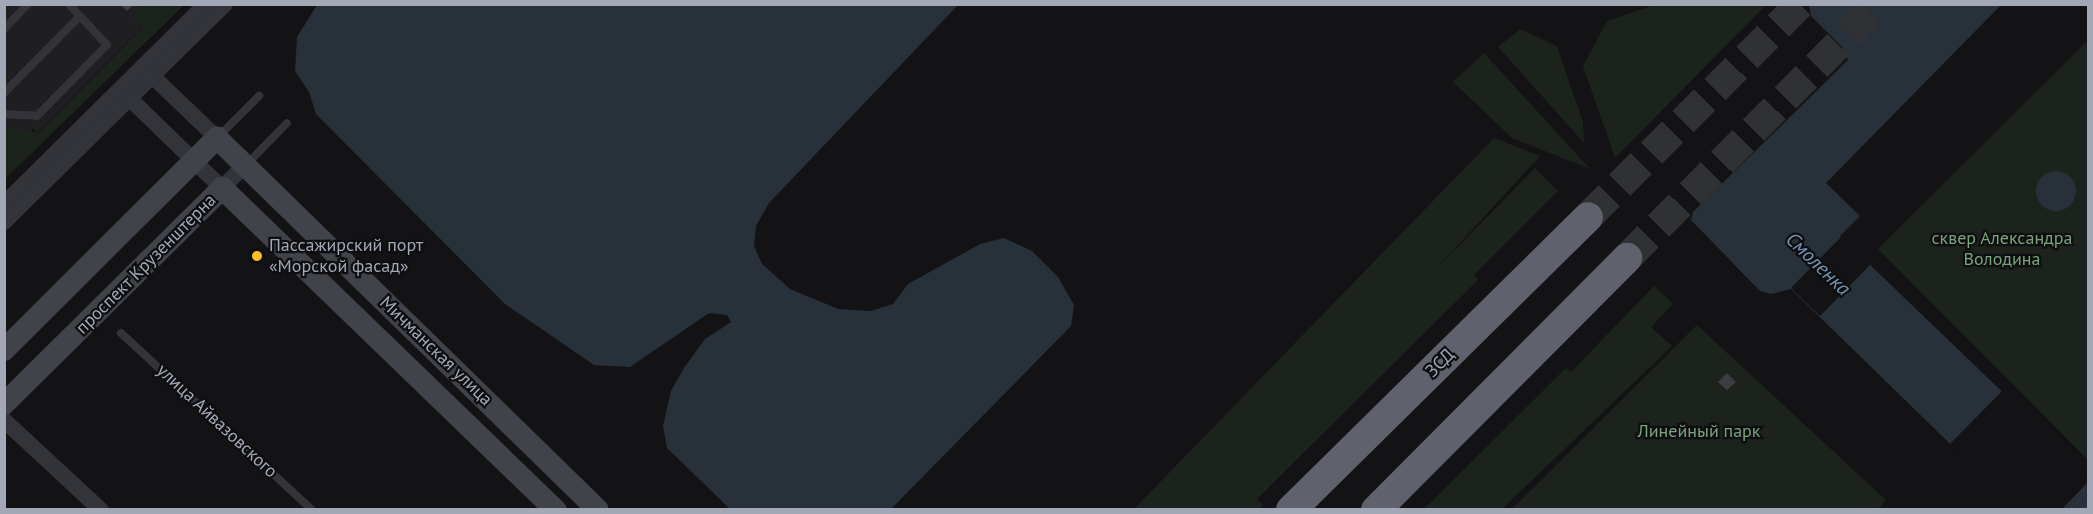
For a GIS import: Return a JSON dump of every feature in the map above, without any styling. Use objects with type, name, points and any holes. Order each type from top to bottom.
[{"type":"highway","name":"ЗСД","points":[[1292,510],[1588,217]]},
{"type":"highway","points":[[1376,510],[1627,258]]},
{"type":"main road","name":"проспект Крузенштерна","points":[[4,350],[217,138]]},
{"type":"main road","name":"Мичманская улица","points":[[217,138],[598,510]]},
{"type":"main road","name":"проспект Крузенштерна","points":[[4,404],[222,188]]},
{"type":"main road","name":"Мичманская улица","points":[[222,188],[556,510]]},
{"type":"street","points":[[4,222],[148,72],[206,4]]},
{"type":"street","points":[[148,72],[225,4]]},
{"type":"street","name":"Мичманская улица","points":[[148,72],[217,138]]},
{"type":"street","points":[[4,204],[126,95]]},
{"type":"street","name":"Мичманская улица","points":[[126,95],[222,188]]},
{"type":"street","name":"проспект Крузенштерна","points":[[222,188],[244,166]]},
{"type":"street","points":[[4,420],[101,510]]},
{"type":"lane","points":[[4,28],[28,4]]},
{"type":"lane","points":[[4,114],[37,116],[107,45],[69,4]]},
{"type":"lane","points":[[4,93],[80,16]]},
{"type":"lane","name":"проспект Крузенштерна","points":[[217,138],[259,96]]},
{"type":"lane","name":"проспект Крузенштерна","points":[[244,166],[287,123]]},
{"type":"lane","name":"улица Айвазовского","points":[[121,333],[312,510]]},
{"type":"shaded area","points":[[5,5],[164,5],[37,133],[33,129],[5,156]]},
{"type":"green space","points":[[145,4],[184,5],[5,179],[5,127],[38,133],[142,28],[133,17]]},
{"type":"green space","points":[[1657,4],[1766,5],[1615,158],[1583,66],[1607,21]]},
{"type":"green space","points":[[1520,29],[1557,46],[1583,122],[1584,143],[1498,47]]},
{"type":"green space","name":"сквер Александра Володина","points":[[2088,40],[2088,460],[1878,249]]},
{"type":"green space","points":[[1484,53],[1590,169],[1512,138],[1453,82]]},
{"type":"green space","points":[[1494,138],[1540,156],[1434,271],[1535,168],[1558,191],[1474,275],[1478,280],[1257,499],[1263,505],[1258,510],[1134,509]]},
{"type":"green space","points":[[1654,286],[1673,304],[1651,327],[1672,346],[1502,509],[1424,509],[1566,368],[1571,372]]},
{"type":"green space","name":"Линейный парк","points":[[1697,325],[1886,500],[1877,510],[1511,510]]},
{"type":"water","points":[[317,5],[958,5],[769,203],[756,226],[754,246],[762,264],[790,289],[838,309],[871,311],[893,304],[908,284],[980,244],[1004,238],[1032,251],[1058,277],[1074,305],[1071,326],[891,509],[730,509],[667,448],[663,426],[671,391],[684,368],[705,339],[731,322],[727,315],[709,313],[630,367],[594,365],[505,304],[316,114],[309,92],[295,71],[297,37]]},
{"type":"water","name":"Смоленка","points":[[1809,5],[2001,5],[1826,183],[1860,216],[1840,236],[2088,474],[2088,509],[2017,509],[1791,289],[1771,294],[1760,291],[1691,220],[1693,212],[1848,60],[1842,47],[1811,16]]},
{"type":"water","points":[[2056,171],[2070,177],[2076,191],[2070,205],[2056,211],[2042,205],[2036,191],[2042,177]]},
{"type":"pier","points":[[1841,237],[1870,265],[1820,316],[1791,288]]},
{"type":"pier","points":[[2002,391],[2088,474],[2088,482],[2062,509],[2017,509],[1949,445]]},
{"type":"building","points":[[120,4],[134,4],[127,11]]},
{"type":"building","points":[[1727,373],[1736,382],[1727,390],[1718,382]]},
{"type":"tunnel","points":[[1588,217],[1800,4]]},
{"type":"tunnel","points":[[1627,258],[1878,4]]},
{"type":"place","name":"Пассажирский порт «Морской фасад»","points":[[257,256]]}]
